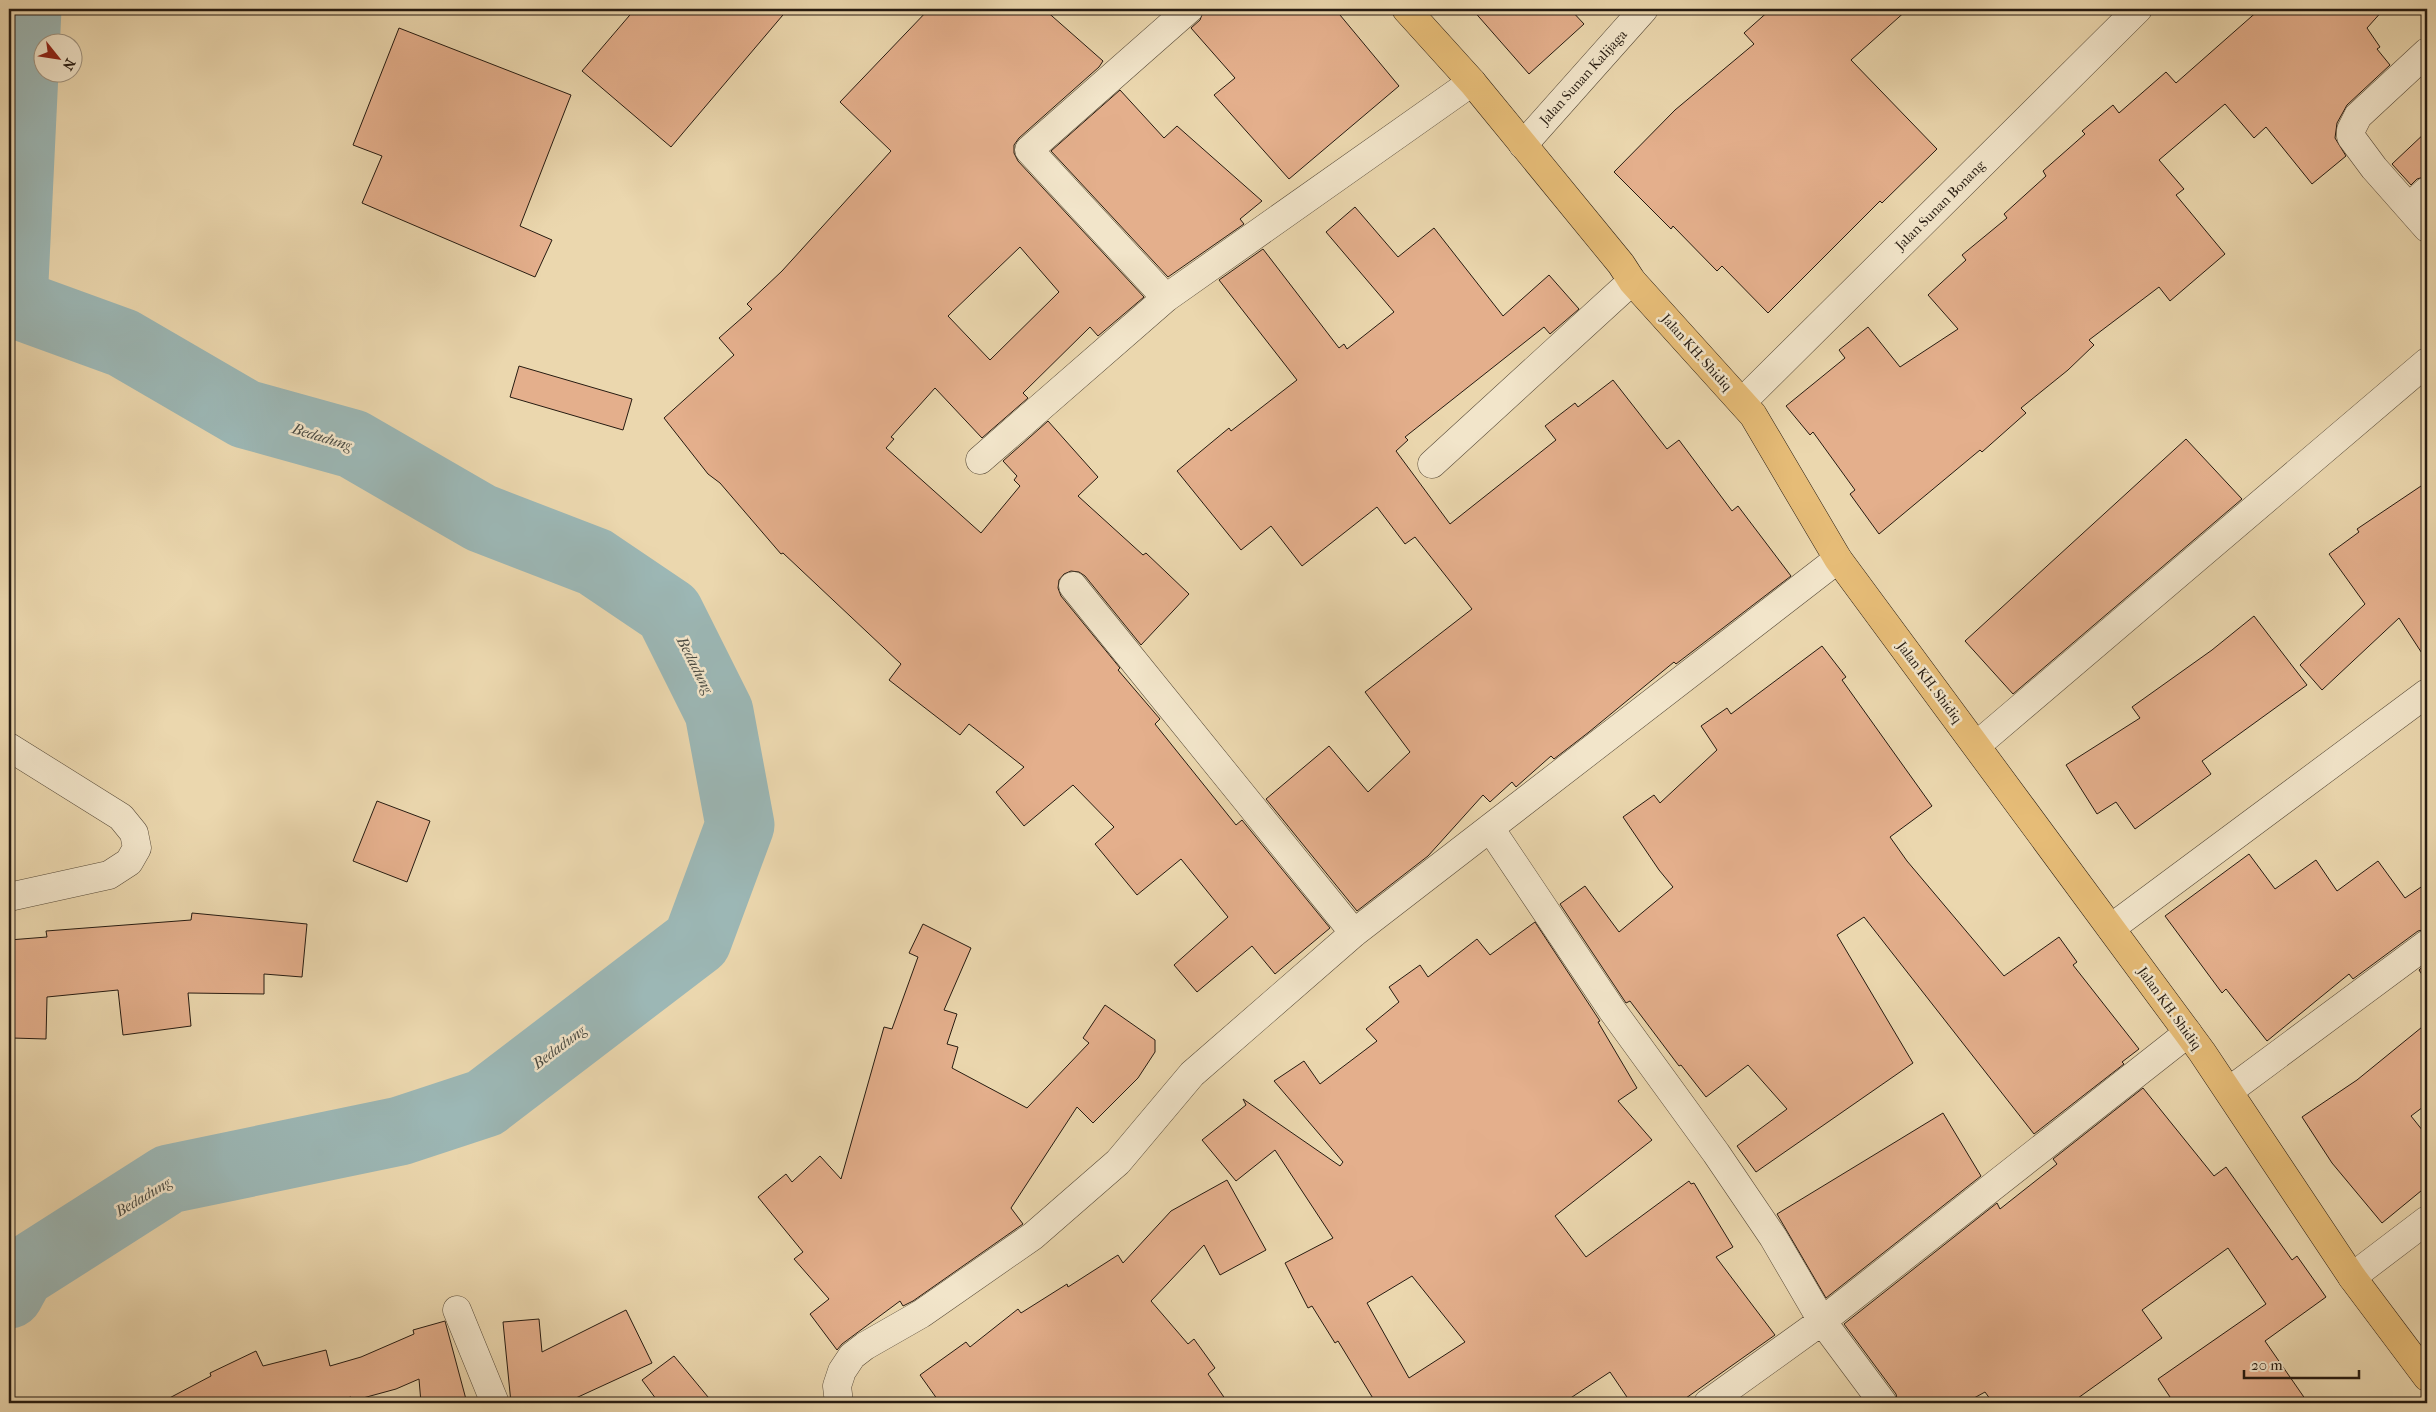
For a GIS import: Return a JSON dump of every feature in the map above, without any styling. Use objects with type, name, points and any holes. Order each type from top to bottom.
[{"type":"main road","name":"Jalan KH. Shidiq","points":[[1406,9],[1472,82],[1621,264],[1632,281],[1753,415],[1838,558],[2188,1033],[2352,1277],[2427,1377]]},
{"type":"street","points":[[1166,298],[1029,150],[1188,9]]},
{"type":"street","name":"Jalan Sunan Kalijaga","points":[[1523,145],[1644,9]]},
{"type":"street","name":"Jalan Sunan Bonang","points":[[1742,402],[2138,9]]},
{"type":"street","points":[[2427,52],[2358,116],[2351,130],[2351,138],[2374,168],[2418,199],[2427,228]]},
{"type":"street","points":[[980,460],[1166,298],[1472,82]]},
{"type":"street","points":[[1432,464],[1632,281]]},
{"type":"street","points":[[1977,745],[2427,362]]},
{"type":"street","points":[[840,1403],[837,1386],[842,1371],[852,1356],[865,1346],[920,1314],[1033,1236],[1118,1162],[1192,1074],[1354,933],[1838,558]]},
{"type":"street","points":[[1074,586],[1354,933]]},
{"type":"street","points":[[2111,928],[2427,693]]},
{"type":"street","points":[[9,747],[122,817],[134,833],[137,848],[129,862],[109,875],[9,897]]},
{"type":"street","points":[[1490,828],[1612,1010],[1773,1237],[1822,1321],[1883,1403]]},
{"type":"street","points":[[2228,1091],[2427,944]]},
{"type":"street","points":[[1708,1403],[1822,1321],[2188,1033]]},
{"type":"street","points":[[2352,1277],[2427,1220]]},
{"type":"street","points":[[457,1310],[495,1403]]},
{"type":"building","points":[[635,9],[788,9],[671,147],[582,71]]},
{"type":"building","points":[[929,9],[1044,9],[1103,61],[1099,67],[1019,138],[1014,145],[1014,153],[1018,161],[1144,297],[1098,336],[1090,327],[1023,393],[1028,398],[982,438],[935,388],[891,437],[894,439],[886,448],[981,533],[1020,486],[1014,480],[1017,476],[1003,461],[1048,421],[1098,477],[1078,496],[1143,555],[1146,553],[1189,594],[1141,645],[1085,576],[1079,572],[1071,571],[1064,574],[1059,580],[1058,588],[1061,596],[1120,668],[1118,670],[1160,719],[1155,724],[1236,825],[1242,820],[1330,928],[1275,974],[1252,946],[1197,992],[1174,965],[1228,917],[1181,859],[1137,895],[1095,844],[1114,827],[1073,785],[1024,826],[996,792],[1024,767],[969,724],[960,735],[889,680],[901,664],[783,553],[781,554],[720,483],[708,474],[664,418],[734,355],[719,338],[752,309],[747,304],[782,271],[891,151],[840,102]],"holes":[[[1020,247],[1059,292],[990,360],[948,316]]]},
{"type":"building","points":[[1204,9],[1335,9],[1399,86],[1289,179],[1214,95],[1235,78],[1191,28],[1200,20]]},
{"type":"building","points":[[1472,9],[1570,9],[1584,24],[1529,74]]},
{"type":"building","points":[[1771,9],[1908,9],[1851,60],[1937,149],[1882,203],[1880,201],[1768,313],[1722,266],[1717,271],[1673,226],[1671,229],[1614,172],[1675,110],[1754,44],[1744,33]]},
{"type":"building","points":[[2260,9],[2384,9],[2367,28],[2380,47],[2377,49],[2390,65],[2347,105],[2337,123],[2335,138],[2346,156],[2312,184],[2266,127],[2254,138],[2225,104],[2159,160],[2184,189],[2176,195],[2225,254],[2170,301],[2159,287],[2089,340],[2094,345],[2068,370],[2021,408],[2026,413],[1982,452],[1980,450],[1879,534],[1850,494],[1855,490],[1813,432],[1810,435],[1786,406],[1845,358],[1839,350],[1868,327],[1900,367],[1958,329],[1928,295],[1966,260],[1962,255],[2007,218],[2004,214],[2046,176],[2043,171],[2085,134],[2082,131],[2113,105],[2119,113],[2166,72],[2176,83]]},
{"type":"building","points":[[399,28],[571,95],[520,226],[552,240],[535,277],[362,203],[382,156],[353,145]]},
{"type":"building","points":[[1120,90],[1164,138],[1177,126],[1262,201],[1240,219],[1244,224],[1168,277],[1051,151]]},
{"type":"building","points":[[2427,131],[2427,176],[2417,179],[2411,185],[2392,164]]},
{"type":"building","points":[[1355,207],[1398,257],[1434,228],[1503,316],[1549,275],[1579,309],[1550,334],[1544,327],[1405,437],[1408,440],[1396,451],[1450,524],[1556,440],[1545,426],[1575,403],[1578,407],[1613,380],[1667,449],[1679,440],[1732,511],[1738,506],[1791,576],[1676,664],[1674,662],[1554,759],[1551,756],[1516,787],[1512,782],[1490,802],[1483,795],[1428,856],[1357,911],[1266,799],[1329,746],[1368,792],[1410,752],[1365,692],[1472,609],[1415,537],[1405,544],[1377,507],[1302,566],[1271,526],[1241,550],[1177,471],[1229,428],[1231,431],[1297,380],[1219,280],[1263,249],[1339,348],[1344,344],[1347,349],[1394,312],[1326,232]]},
{"type":"building","points":[[519,366],[632,399],[623,430],[510,397]]},
{"type":"building","points":[[2186,439],[2242,499],[2013,694],[1965,641]]},
{"type":"building","points":[[2427,482],[2427,661],[2399,618],[2322,690],[2300,665],[2365,604],[2329,554],[2359,532],[2357,529]]},
{"type":"building","points":[[2254,616],[2307,685],[2202,761],[2211,774],[2135,829],[2116,802],[2097,814],[2066,765],[2140,718],[2132,707],[2212,650]]},
{"type":"building","points":[[1822,646],[1846,677],[1842,680],[1932,806],[1890,837],[1907,861],[2004,976],[2059,937],[2077,962],[2073,965],[2139,1049],[2122,1062],[2124,1064],[2034,1134],[1864,917],[1837,935],[1913,1063],[1756,1172],[1737,1146],[1787,1109],[1748,1065],[1706,1097],[1681,1065],[1679,1066],[1630,1001],[1626,1003],[1560,904],[1585,886],[1619,932],[1673,887],[1659,870],[1623,817],[1654,795],[1660,803],[1717,750],[1701,726],[1727,708],[1731,714]]},
{"type":"building","points":[[377,801],[430,821],[407,882],[353,861]]},
{"type":"building","points":[[2249,854],[2275,889],[2316,860],[2337,891],[2378,861],[2405,898],[2427,883],[2427,929],[2418,931],[2353,979],[2349,974],[2267,1041],[2226,989],[2222,993],[2165,916]]},
{"type":"building","points":[[192,913],[307,924],[302,977],[264,974],[264,994],[188,993],[191,1026],[123,1035],[118,990],[47,997],[46,1039],[12,1038],[12,996],[9,996],[9,940],[47,937],[46,931],[191,920]]},
{"type":"building","points":[[1535,922],[1600,1021],[1598,1022],[1637,1088],[1618,1101],[1652,1140],[1555,1216],[1586,1257],[1689,1181],[1691,1184],[1694,1183],[1733,1247],[1716,1257],[1775,1335],[1679,1403],[1631,1403],[1610,1372],[1563,1403],[1369,1403],[1374,1400],[1338,1341],[1335,1343],[1312,1306],[1308,1308],[1285,1263],[1333,1238],[1275,1150],[1236,1181],[1202,1140],[1246,1105],[1243,1099],[1340,1166],[1343,1162],[1274,1081],[1304,1061],[1320,1084],[1377,1041],[1366,1029],[1399,1002],[1389,987],[1420,965],[1428,977],[1477,939],[1490,955]],"holes":[[[1412,1276],[1465,1342],[1409,1378],[1367,1303]]]},
{"type":"building","points":[[923,924],[971,948],[944,1010],[957,1014],[947,1044],[958,1047],[952,1068],[1027,1108],[1089,1043],[1083,1038],[1105,1005],[1155,1040],[1155,1052],[1138,1078],[1093,1123],[1077,1107],[1011,1208],[1023,1224],[913,1301],[903,1306],[900,1301],[842,1344],[837,1350],[810,1314],[829,1299],[794,1259],[803,1252],[758,1197],[786,1174],[792,1182],[820,1156],[841,1179],[884,1027],[892,1029],[918,957],[909,953]]},
{"type":"building","points":[[2427,963],[2427,982],[2419,970]]},
{"type":"building","points":[[2427,1023],[2427,1104],[2411,1116],[2427,1136],[2427,1186],[2382,1223],[2332,1163],[2302,1117],[2357,1080]]},
{"type":"building","points":[[2143,1088],[2214,1176],[2226,1167],[2292,1260],[2297,1256],[2326,1297],[2265,1341],[2308,1403],[2174,1403],[2158,1379],[2266,1304],[2228,1248],[2142,1310],[2162,1338],[2071,1403],[1993,1403],[1985,1392],[1965,1403],[1898,1403],[1896,1394],[1844,1324],[1997,1203],[2000,1209],[2057,1164],[2053,1159]]},
{"type":"building","points":[[1943,1113],[1981,1176],[1826,1298],[1777,1214]]},
{"type":"building","points":[[1227,1180],[1266,1250],[1220,1275],[1204,1245],[1151,1301],[1188,1344],[1194,1339],[1215,1368],[1208,1374],[1228,1403],[940,1403],[920,1375],[966,1342],[970,1347],[1018,1309],[1021,1313],[1067,1284],[1068,1287],[1118,1255],[1123,1263],[1171,1211]]},
{"type":"building","points":[[626,1310],[652,1363],[565,1403],[511,1403],[503,1322],[539,1319],[542,1352]]},
{"type":"building","points":[[445,1321],[467,1403],[421,1403],[419,1379],[396,1389],[352,1401],[351,1397],[326,1403],[160,1403],[211,1376],[210,1373],[256,1351],[263,1366],[326,1350],[330,1366],[361,1357],[414,1334],[413,1330]]},
{"type":"building","points":[[674,1356],[713,1403],[659,1403],[642,1380]]},
{"type":"waterway","name":"Bedadung","points":[[9,1294],[20,1274],[169,1179],[400,1131],[485,1103],[697,941],[740,825],[719,712],[669,612],[595,562],[481,518],[353,444],[245,414],[123,343],[13,303],[27,9]]}]
